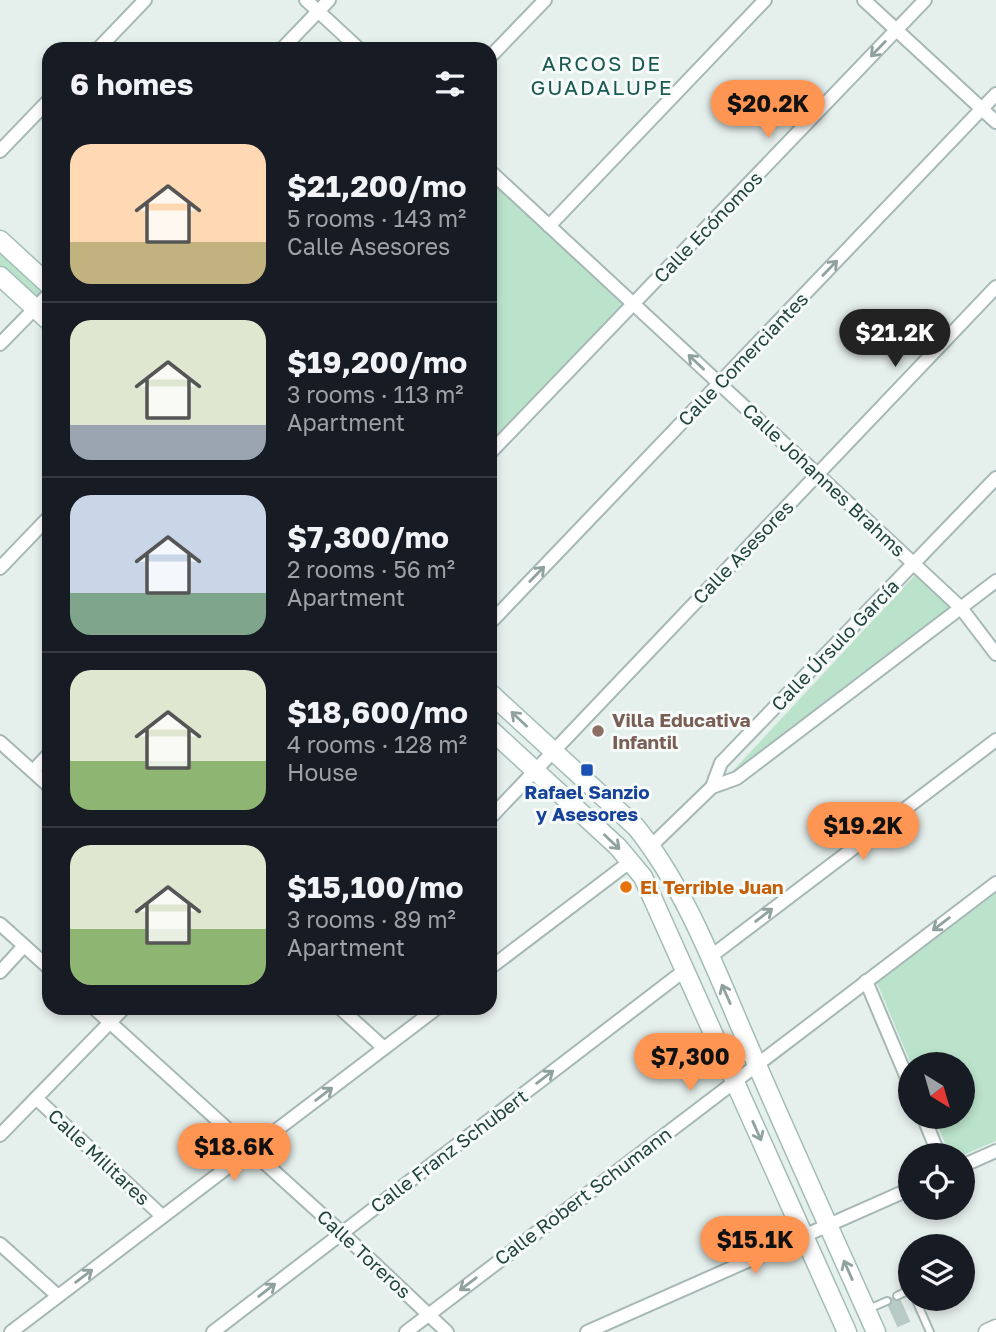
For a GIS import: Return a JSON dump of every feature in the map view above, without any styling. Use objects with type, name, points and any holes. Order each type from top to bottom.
[{"type":"main road","points":[[0,240],[42,279]]},
{"type":"main road","points":[[0,276],[42,314]]},
{"type":"main road","points":[[497,699],[636,827],[676,886],[876,1332]]},
{"type":"main road","points":[[497,736],[618,847],[643,877],[847,1332]]},
{"type":"street","points":[[105,42],[145,0]]},
{"type":"street","points":[[306,0],[351,42]]},
{"type":"street","points":[[289,42],[329,0]]},
{"type":"street","points":[[497,50],[545,0]]},
{"type":"street","points":[[549,226],[765,0]]},
{"type":"street","points":[[864,0],[996,121]]},
{"type":"street","name":"Calle Ecónomos","points":[[497,446],[925,0]]},
{"type":"street","name":"Calle Comerciantes","points":[[497,617],[996,94]]},
{"type":"street","points":[[0,151],[42,107]]},
{"type":"street","name":"Calle Johannes Brahms","points":[[497,178],[961,608],[996,654]]},
{"type":"street","name":"Calle Asesores","points":[[497,811],[996,287]]},
{"type":"street","points":[[0,344],[42,301]]},
{"type":"street","name":"Calle Úrsulo García","points":[[712,787],[721,763],[996,478]]},
{"type":"street","points":[[0,568],[42,524]]},
{"type":"street","points":[[651,846],[712,787],[737,778],[996,582]]},
{"type":"street","points":[[710,957],[996,740]]},
{"type":"street","points":[[0,742],[42,779]]},
{"type":"street","points":[[33,771],[42,761]]},
{"type":"street","points":[[497,963],[631,861]]},
{"type":"street","name":"Calle Robert Schumann","points":[[406,1332],[996,883]]},
{"type":"street","points":[[0,924],[42,962]]},
{"type":"street","points":[[0,972],[24,946]]},
{"type":"street","name":"Calle Franz Schubert","points":[[213,1332],[685,970]]},
{"type":"street","points":[[866,981],[898,1057]]},
{"type":"street","name":"Calle Toreros","points":[[102,1015],[447,1332]]},
{"type":"street","points":[[0,1135],[117,1015]]},
{"type":"street","points":[[348,1015],[384,1048]]},
{"type":"street","points":[[10,1332],[429,1015]]},
{"type":"street","name":"Calle Militares","points":[[36,1098],[162,1216]]},
{"type":"street","points":[[975,1160],[996,1151]]},
{"type":"street","points":[[587,1332],[898,1194]]},
{"type":"street","points":[[0,1244],[58,1296]]},
{"type":"street","points":[[987,1332],[996,1328]]},
{"type":"lane","points":[[866,1310],[887,1301]]},
{"type":"lane","points":[[921,1311],[930,1332]]},
{"type":"green space","points":[[497,184],[630,305],[497,441]]},
{"type":"green space","points":[[0,248],[42,287],[42,293],[34,301],[0,269]]},
{"type":"green space","points":[[916,574],[952,607],[730,774]]},
{"type":"green space","points":[[996,893],[996,1141],[975,1150],[975,1143],[945,1143],[939,1129],[975,1129],[975,1052],[906,1052],[877,983]]},
{"type":"building","points":[[892,1299],[898,1302],[898,1311],[904,1311],[909,1321],[898,1326],[889,1306]]},
{"type":"place","name":"Villa Educativa Infantil","points":[[598,731]]},
{"type":"place","name":"Rafael Sanzio y Asesores","points":[[587,770]]},
{"type":"place","name":"El Terrible Juan","points":[[626,887]]},
{"type":"district","name":"ARCOS DE GUADALUPE","points":[[602,76]]}]
